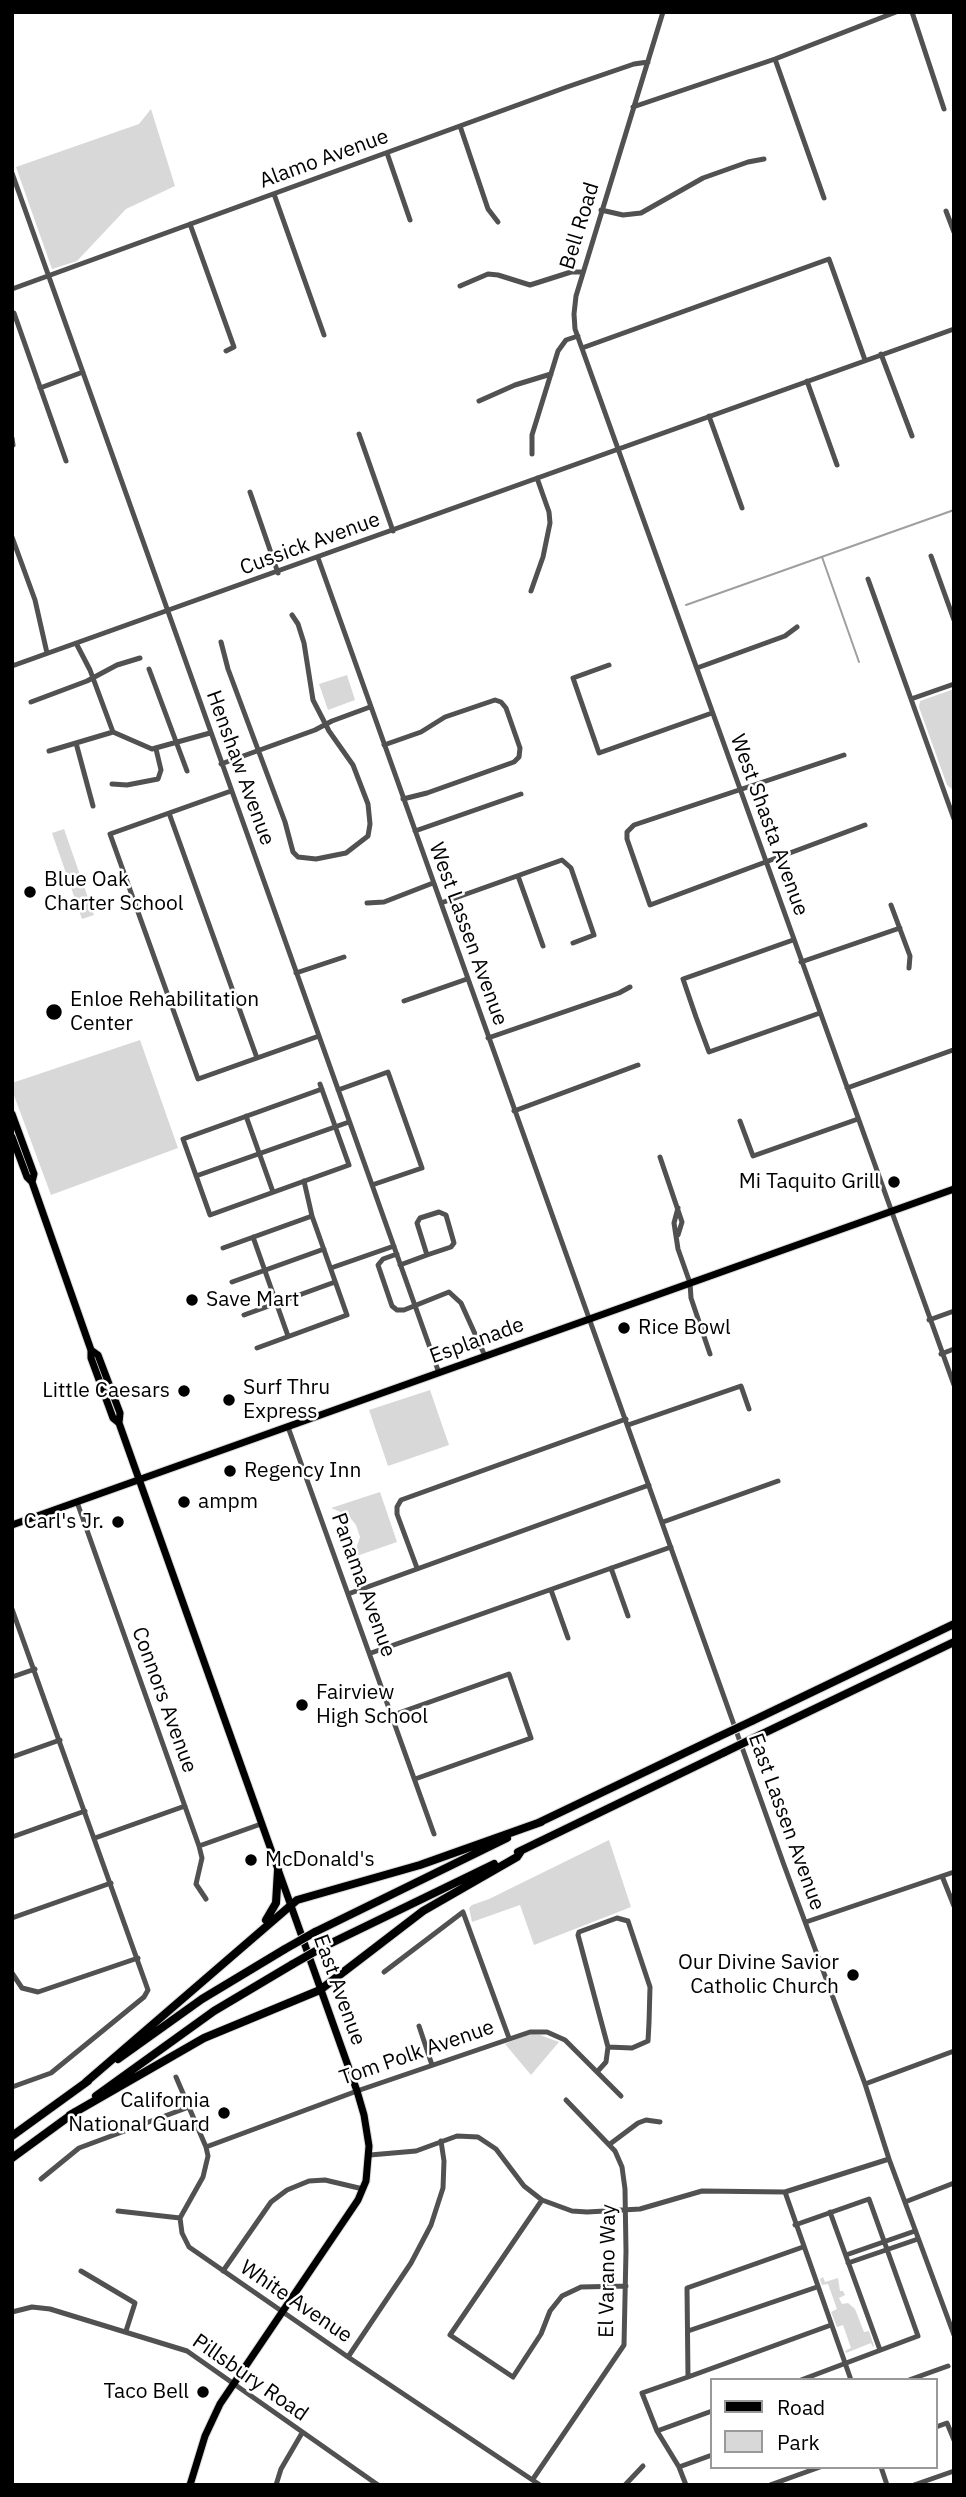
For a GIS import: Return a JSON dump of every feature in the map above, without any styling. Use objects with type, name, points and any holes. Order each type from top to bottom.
[{"type":"highway","points":[[12,2136],[202,1999],[315,1932],[954,1623]]},
{"type":"highway","points":[[13,2157],[214,2011],[321,1948],[954,1642]]},
{"type":"highway","points":[[86,2082],[296,1900],[420,1865],[541,1822]]},
{"type":"highway","points":[[71,2115],[204,2038],[320,1990],[423,1911],[450,1893],[517,1857],[521,1851]]},
{"type":"highway","points":[[227,1958],[274,1910],[278,1870]]},
{"type":"main road","points":[[12,1114],[34,1174],[33,1182]]},
{"type":"main road","points":[[12,1137],[27,1177],[33,1182]]},
{"type":"main road","name":"East Avenue","points":[[33,1182],[91,1350],[91,1358],[113,1418],[119,1423],[356,2091],[366,2124],[370,2155],[363,2189],[348,2218],[220,2404],[205,2436],[190,2485]]},
{"type":"main road","name":"Esplanade","points":[[12,1525],[954,1189]]},
{"type":"street","name":"Bell Road","points":[[618,449],[578,336],[574,310],[601,210],[663,12]]},
{"type":"street","points":[[634,107],[775,59],[896,12]]},
{"type":"street","points":[[912,12],[944,109]]},
{"type":"street","points":[[775,59],[824,198]]},
{"type":"street","name":"Alamo Avenue","points":[[12,289],[617,70],[648,62]]},
{"type":"street","points":[[460,127],[487,205],[498,222]]},
{"type":"street","points":[[387,153],[410,220]]},
{"type":"street","points":[[601,210],[623,215],[641,213],[702,178],[764,159]]},
{"type":"street","name":"Henshaw Avenue","points":[[12,173],[439,1373]]},
{"type":"street","points":[[274,194],[324,335]]},
{"type":"street","points":[[946,211],[954,232]]},
{"type":"street","points":[[190,224],[234,347],[226,351]]},
{"type":"street","points":[[582,348],[829,259],[865,360]]},
{"type":"street","points":[[460,286],[488,274],[530,285],[571,272],[583,272]]},
{"type":"street","points":[[14,313],[66,461]]},
{"type":"street","name":"Cussick Avenue","points":[[12,666],[954,329]]},
{"type":"street","points":[[532,454],[532,435],[562,345],[568,339],[578,336]]},
{"type":"street","points":[[881,354],[912,436]]},
{"type":"street","points":[[40,388],[83,372]]},
{"type":"street","points":[[479,401],[505,389],[551,374]]},
{"type":"street","points":[[807,381],[837,465]]},
{"type":"street","points":[[709,416],[742,508]]},
{"type":"street","points":[[359,434],[393,531]]},
{"type":"street","points":[[12,438],[13,445]]},
{"type":"street","name":"West Shasta Avenue","points":[[618,449],[954,1385]]},
{"type":"street","points":[[531,591],[544,557],[550,523],[537,478]]},
{"type":"street","points":[[250,492],[278,573]]},
{"type":"street","points":[[12,537],[35,600],[47,653]]},
{"type":"street","points":[[931,556],[954,620]]},
{"type":"street","name":"West Lassen Avenue","points":[[318,558],[590,1319]]},
{"type":"street","points":[[868,579],[954,819]]},
{"type":"street","points":[[220,642],[294,854],[300,858],[316,859],[343,855],[366,838],[370,829],[370,818],[352,765],[325,724],[313,699],[304,643],[292,615]]},
{"type":"street","points":[[696,668],[785,636],[797,627]]},
{"type":"street","points":[[76,643],[93,677],[113,732],[142,747],[156,749],[210,733]]},
{"type":"street","points":[[31,702],[117,665],[140,658]]},
{"type":"street","points":[[609,665],[573,678],[599,753],[712,713]]},
{"type":"street","points":[[149,669],[187,771]]},
{"type":"street","points":[[911,699],[954,684]]},
{"type":"street","points":[[384,745],[421,732],[444,717],[495,700],[506,708],[520,748],[519,757],[514,762],[403,799]]},
{"type":"street","points":[[221,764],[370,707]]},
{"type":"street","points":[[48,751],[113,732]]},
{"type":"street","points":[[76,743],[93,806]]},
{"type":"street","points":[[112,784],[127,785],[158,779],[161,770],[156,749]]},
{"type":"street","points":[[844,755],[634,825],[627,834],[627,839],[650,905],[865,825]]},
{"type":"street","points":[[231,791],[110,834],[114,847],[198,1079],[318,1036]]},
{"type":"street","points":[[415,831],[521,794]]},
{"type":"street","points":[[946,797],[954,795]]},
{"type":"street","points":[[169,813],[257,1058]]},
{"type":"street","points":[[617,831],[627,834]]},
{"type":"street","points":[[441,903],[562,860],[571,867],[594,935],[573,943]]},
{"type":"street","points":[[518,876],[543,946]]},
{"type":"street","points":[[367,903],[384,902],[433,883]]},
{"type":"street","points":[[891,905],[910,956],[909,968]]},
{"type":"street","points":[[801,962],[900,928]]},
{"type":"street","points":[[793,940],[683,979],[696,1017],[709,1052],[820,1013]]},
{"type":"street","points":[[296,973],[344,957]]},
{"type":"street","points":[[404,1001],[467,979]]},
{"type":"street","points":[[488,1038],[630,987]]},
{"type":"street","points":[[847,1088],[953,1051]]},
{"type":"street","points":[[514,1111],[638,1065]]},
{"type":"street","points":[[338,1090],[388,1072],[422,1168],[372,1185]]},
{"type":"street","points":[[321,1087],[349,1165],[210,1214],[183,1139],[246,1116],[321,1087]]},
{"type":"street","points":[[246,1116],[273,1192]]},
{"type":"street","points":[[740,1121],[753,1156],[858,1119]]},
{"type":"street","points":[[196,1177],[349,1122]]},
{"type":"street","points":[[660,1157],[682,1224],[677,1238]]},
{"type":"street","points":[[257,1348],[347,1315],[312,1216],[304,1181]]},
{"type":"street","points":[[678,1208],[674,1222],[678,1249],[710,1354]]},
{"type":"street","points":[[400,1265],[451,1247],[454,1243],[446,1215],[442,1212],[420,1218],[416,1223],[427,1255]]},
{"type":"street","points":[[223,1248],[312,1216]]},
{"type":"street","points":[[674,1222],[678,1219],[682,1224]]},
{"type":"street","points":[[253,1237],[288,1336]]},
{"type":"street","points":[[331,1268],[394,1246]]},
{"type":"street","points":[[232,1282],[324,1249]]},
{"type":"street","points":[[397,1254],[379,1263],[393,1308],[401,1310],[449,1292],[461,1303],[485,1356]]},
{"type":"street","points":[[244,1315],[335,1282]]},
{"type":"street","points":[[929,1320],[954,1311]]},
{"type":"street","name":"East Lassen Avenue","points":[[590,1319],[954,2335]]},
{"type":"street","points":[[941,1354],[954,1349]]},
{"type":"street","points":[[417,1568],[397,1514],[401,1500],[627,1422],[741,1386],[749,1409]]},
{"type":"street","name":"Panama Avenue","points":[[288,1427],[333,1545],[348,1594],[435,1833]]},
{"type":"street","points":[[663,1522],[778,1481]]},
{"type":"street","points":[[348,1594],[649,1485]]},
{"type":"street","name":"Connors Avenue","points":[[77,1502],[199,1846]]},
{"type":"street","points":[[371,1653],[671,1547]]},
{"type":"street","points":[[611,1568],[628,1616]]},
{"type":"street","points":[[551,1590],[568,1638]]},
{"type":"street","points":[[12,1608],[148,1990],[144,1997],[51,2073],[12,2087]]},
{"type":"street","points":[[12,1678],[35,1669]]},
{"type":"street","points":[[393,1715],[509,1674],[531,1738],[415,1779]]},
{"type":"street","points":[[12,1757],[61,1740]]},
{"type":"street","points":[[95,1838],[185,1806]]},
{"type":"street","points":[[12,1836],[85,1811]]},
{"type":"street","points":[[206,1899],[196,1884],[202,1861],[199,1846],[261,1824]]},
{"type":"street","points":[[806,1922],[954,1872]]},
{"type":"street","points":[[942,1876],[954,1906]]},
{"type":"street","points":[[12,1919],[111,1883]]},
{"type":"street","points":[[384,1972],[463,1912],[509,2038]]},
{"type":"street","points":[[597,2072],[606,2062],[608,2047],[578,1936],[579,1932],[617,1918],[628,1920],[650,1987],[648,2040],[632,2048],[608,2047]]},
{"type":"street","points":[[12,1973],[22,1988],[38,1992],[138,1958]]},
{"type":"street","points":[[419,2026],[432,2065]]},
{"type":"street","name":"Tom Polk Avenue","points":[[206,2147],[356,2091],[530,2032],[547,2032],[565,2040],[621,2096]]},
{"type":"street","points":[[865,2084],[954,2051]]},
{"type":"street","points":[[118,2211],[180,2218],[206,2170],[206,2147],[176,2077]]},
{"type":"street","name":"El Varano Way","points":[[533,2479],[624,2345],[626,2286],[622,2167],[610,2144],[566,2100]]},
{"type":"street","points":[[41,2179],[79,2148],[189,2107]]},
{"type":"street","points":[[610,2144],[638,2123],[646,2120],[660,2122]]},
{"type":"street","points":[[370,2155],[416,2151],[457,2136],[468,2135],[488,2143],[504,2158],[524,2186],[541,2200],[572,2211],[640,2209],[702,2191],[785,2192],[889,2159]]},
{"type":"street","points":[[348,2357],[415,2257],[431,2225],[443,2188],[444,2161],[441,2141]]},
{"type":"street","points":[[223,2271],[271,2202],[287,2190],[309,2181],[325,2180],[363,2189]]},
{"type":"street","points":[[905,2202],[954,2183]]},
{"type":"street","points":[[785,2192],[850,2378]]},
{"type":"street","points":[[795,2225],[869,2199],[918,2336],[807,2378]]},
{"type":"street","points":[[541,2200],[450,2334],[513,2378],[541,2334],[550,2311],[562,2296],[581,2287],[626,2286]]},
{"type":"street","points":[[830,2212],[880,2350]]},
{"type":"street","name":"White Avenue","points":[[180,2218],[182,2233],[189,2247],[540,2485]]},
{"type":"street","points":[[846,2255],[915,2231]]},
{"type":"street","points":[[848,2263],[918,2239]]},
{"type":"street","points":[[688,2377],[687,2288],[803,2247]]},
{"type":"street","points":[[81,2271],[135,2303],[126,2331]]},
{"type":"street","points":[[688,2331],[817,2287]]},
{"type":"street","name":"Pillsbury Road","points":[[12,2312],[32,2307],[50,2309],[187,2351],[378,2485]]},
{"type":"street","points":[[687,2485],[657,2431],[642,2393],[831,2325]]},
{"type":"street","points":[[915,2378],[948,2366]]},
{"type":"street","points":[[657,2431],[710,2412]]},
{"type":"street","points":[[938,2426],[947,2423],[954,2440]]},
{"type":"street","points":[[275,2485],[302,2433]]},
{"type":"street","points":[[679,2467],[710,2456]]},
{"type":"street","points":[[625,2485],[643,2466]]},
{"type":"street","points":[[770,2485],[814,2469]]},
{"type":"street","points":[[914,2485],[954,2471]]},
{"type":"street","points":[[361,2485],[366,2477]]},
{"type":"green space","points":[[151,109],[175,186],[126,209],[77,261],[52,269],[16,167],[139,124]]},
{"type":"green space","points":[[347,675],[355,700],[328,710],[319,684]]},
{"type":"green space","points":[[954,689],[953,790],[947,785],[919,707],[920,701]]},
{"type":"green space","points":[[64,829],[94,915],[82,919],[52,833]]},
{"type":"green space","points":[[140,1040],[178,1148],[51,1195],[12,1090],[12,1083]]},
{"type":"green space","points":[[430,1390],[449,1445],[388,1466],[369,1410]]},
{"type":"green space","points":[[380,1492],[397,1542],[348,1559],[356,1549],[360,1537],[356,1525],[348,1515],[331,1508]]},
{"type":"green space","points":[[609,1840],[631,1907],[534,1945],[520,1905],[472,1922],[469,1908],[472,1905]]},
{"type":"green space","points":[[527,2034],[540,2035],[559,2042],[531,2075],[505,2044]]},
{"type":"green space","points":[[823,2277],[825,2282],[838,2278],[840,2291],[845,2295],[839,2298],[842,2304],[848,2303],[855,2309],[864,2332],[869,2331],[873,2347],[871,2343],[846,2353],[845,2351],[851,2348],[843,2325],[837,2327],[831,2312],[837,2309],[828,2284],[822,2285],[820,2279]]},
{"type":"waterway","points":[[686,605],[954,510]]},
{"type":"waterway","points":[[822,557],[859,662]]},
{"type":"place","name":"Blue Oak Charter School","points":[[30,892]]},
{"type":"place","name":"Enloe Rehabilitation Center","points":[[54,1012]]},
{"type":"place","name":"Mi Taquito Grill","points":[[894,1182]]},
{"type":"place","name":"Save Mart","points":[[192,1300]]},
{"type":"place","name":"Rice Bowl","points":[[624,1328]]},
{"type":"place","name":"Little Caesars","points":[[184,1391]]},
{"type":"place","name":"Surf Thru Express","points":[[229,1400]]},
{"type":"place","name":"Regency Inn","points":[[230,1471]]},
{"type":"place","name":"ampm","points":[[184,1502]]},
{"type":"place","name":"Carl's Jr.","points":[[118,1522]]},
{"type":"place","name":"Fairview High School","points":[[302,1705]]},
{"type":"place","name":"McDonald's","points":[[251,1860]]},
{"type":"place","name":"Our Divine Savior Catholic Church","points":[[853,1975]]},
{"type":"place","name":"California National Guard","points":[[224,2113]]},
{"type":"place","name":"Taco Bell","points":[[203,2392]]}]
